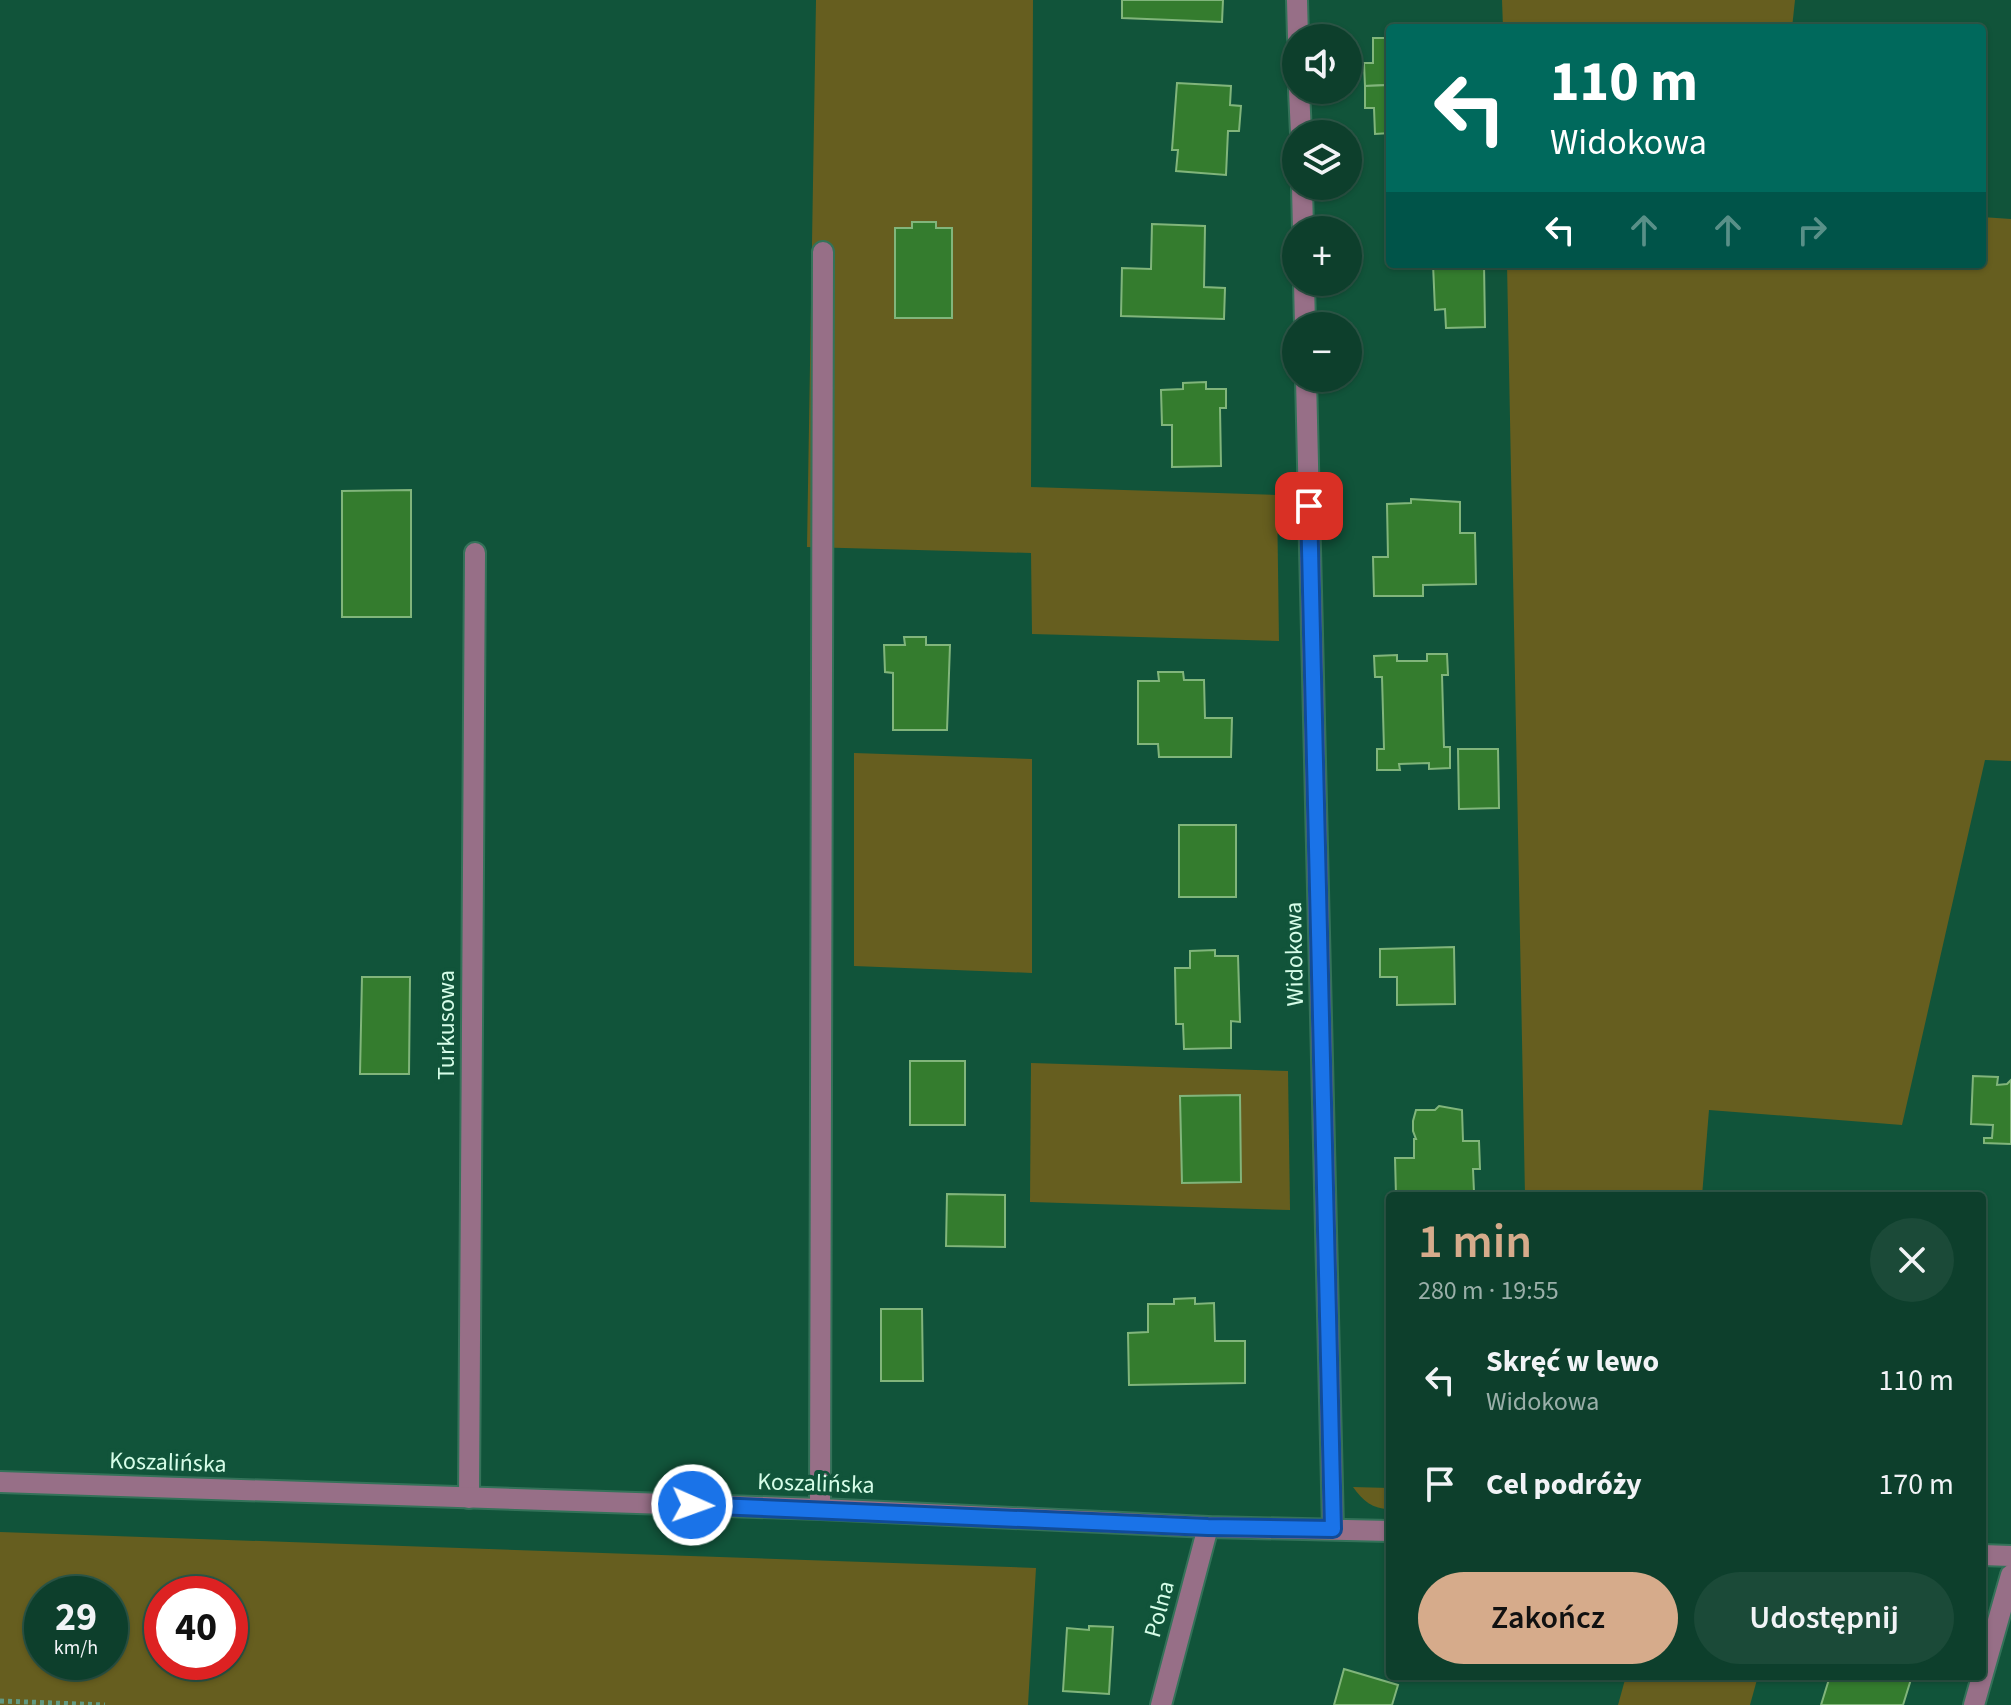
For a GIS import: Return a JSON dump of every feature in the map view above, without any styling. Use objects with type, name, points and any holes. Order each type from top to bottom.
[{"type":"street","points":[[1297,0],[1298,24]]},
{"type":"street","points":[[820,1509],[823,252]]},
{"type":"street","name":"Widokowa","points":[[1306,392],[1333,1529]]},
{"type":"street","name":"Turkusowa","points":[[469,1498],[475,553]]},
{"type":"street","name":"Koszalińska","points":[[0,1482],[820,1509],[1208,1527],[1386,1531]]},
{"type":"street","name":"Polna","points":[[1161,1705],[1208,1527]]},
{"type":"street","points":[[1986,1555],[2011,1556]]},
{"type":"street","points":[[1986,1663],[2011,1575]]},
{"type":"street","points":[[1974,1705],[1981,1680]]},
{"type":"path","points":[[0,1701],[105,1705]]},
{"type":"shaded area","points":[[816,0],[1033,0],[1031,487],[1277,495],[1279,641],[1032,634],[1031,553],[807,547]]},
{"type":"shaded area","points":[[1502,0],[1795,0],[1792,24],[1503,24]]},
{"type":"shaded area","points":[[1986,217],[2011,219],[2011,761],[1985,760],[1902,1125],[1709,1110],[1702,1192],[1525,1192],[1507,268],[1986,268]]},
{"type":"shaded area","points":[[854,753],[1032,759],[1032,973],[854,966]]},
{"type":"shaded area","points":[[1031,1063],[1288,1071],[1290,1210],[1030,1202]]},
{"type":"shaded area","points":[[1353,1487],[1386,1488],[1386,1509],[1378,1508]]},
{"type":"shaded area","points":[[0,1532],[1036,1568],[1028,1705],[0,1705]]},
{"type":"shaded area","points":[[1625,1680],[1757,1680],[1750,1705],[1618,1705]]},
{"type":"building","points":[[1122,0],[1223,0],[1222,22],[1122,18]]},
{"type":"building","points":[[1373,38],[1386,38],[1386,85],[1365,86],[1364,63],[1373,63]]},
{"type":"building","points":[[1177,83],[1231,86],[1230,105],[1241,106],[1239,131],[1228,131],[1226,175],[1176,171],[1178,150],[1172,150]]},
{"type":"building","points":[[1386,85],[1386,133],[1375,134],[1374,108],[1365,108],[1365,86]]},
{"type":"building","points":[[912,222],[936,222],[936,228],[952,228],[952,318],[895,318],[895,228],[912,228]]},
{"type":"building","points":[[1152,224],[1205,226],[1204,287],[1225,288],[1224,319],[1121,316],[1122,268],[1151,269]]},
{"type":"building","points":[[1433,268],[1484,268],[1485,327],[1446,328],[1445,309],[1435,310]]},
{"type":"building","points":[[1206,382],[1206,389],[1226,389],[1226,408],[1220,408],[1221,466],[1172,467],[1172,425],[1162,425],[1161,390],[1183,389],[1183,383]]},
{"type":"building","points":[[411,490],[411,617],[342,617],[342,491]]},
{"type":"building","points":[[1411,499],[1460,502],[1460,533],[1475,533],[1476,584],[1423,585],[1423,596],[1374,596],[1373,557],[1388,557],[1387,504],[1411,503]]},
{"type":"building","points":[[904,637],[926,637],[926,645],[950,645],[947,730],[893,730],[893,673],[885,672],[884,645],[905,645]]},
{"type":"building","points":[[1427,654],[1447,654],[1448,675],[1442,675],[1444,747],[1450,747],[1450,768],[1429,769],[1429,763],[1399,764],[1400,770],[1377,770],[1377,749],[1384,749],[1382,677],[1375,677],[1374,656],[1397,655],[1397,661],[1427,661]]},
{"type":"building","points":[[1158,672],[1183,672],[1184,680],[1204,680],[1205,718],[1232,718],[1231,757],[1159,757],[1158,744],[1138,744],[1138,681],[1159,681]]},
{"type":"building","points":[[1458,749],[1498,749],[1499,808],[1459,809]]},
{"type":"building","points":[[1179,825],[1236,825],[1236,897],[1179,897]]},
{"type":"building","points":[[1454,947],[1455,1004],[1397,1005],[1397,977],[1380,977],[1380,949]]},
{"type":"building","points":[[1215,950],[1215,956],[1238,956],[1240,1022],[1231,1021],[1231,1048],[1184,1049],[1183,1024],[1176,1024],[1175,968],[1190,968],[1190,951]]},
{"type":"building","points":[[362,977],[410,977],[409,1074],[360,1074]]},
{"type":"building","points":[[910,1061],[965,1061],[965,1125],[910,1125]]},
{"type":"building","points":[[1973,1076],[1998,1077],[1997,1085],[2007,1084],[2011,1080],[2011,1144],[1984,1143],[1984,1138],[1992,1138],[1993,1125],[1971,1124]]},
{"type":"building","points":[[1240,1095],[1241,1182],[1182,1183],[1180,1096]]},
{"type":"building","points":[[1439,1106],[1462,1110],[1463,1141],[1479,1141],[1480,1169],[1473,1169],[1474,1192],[1396,1192],[1395,1158],[1414,1158],[1416,1139],[1413,1121],[1416,1110],[1435,1110]]},
{"type":"building","points":[[947,1194],[1005,1195],[1005,1247],[946,1246]]},
{"type":"building","points":[[1195,1298],[1195,1304],[1214,1303],[1215,1341],[1245,1341],[1245,1383],[1129,1385],[1128,1333],[1148,1332],[1148,1304],[1174,1304],[1174,1299]]},
{"type":"building","points":[[881,1309],[922,1309],[923,1381],[881,1381]]},
{"type":"building","points":[[1089,1626],[1113,1627],[1109,1694],[1063,1691],[1067,1628],[1089,1630]]},
{"type":"building","points":[[1344,1669],[1398,1685],[1392,1705],[1334,1705]]},
{"type":"building","points":[[1829,1680],[1911,1680],[1903,1705],[1821,1705]]},
{"type":"route","points":[[692,1505],[1208,1527],[1333,1529],[1309,506]]}]
